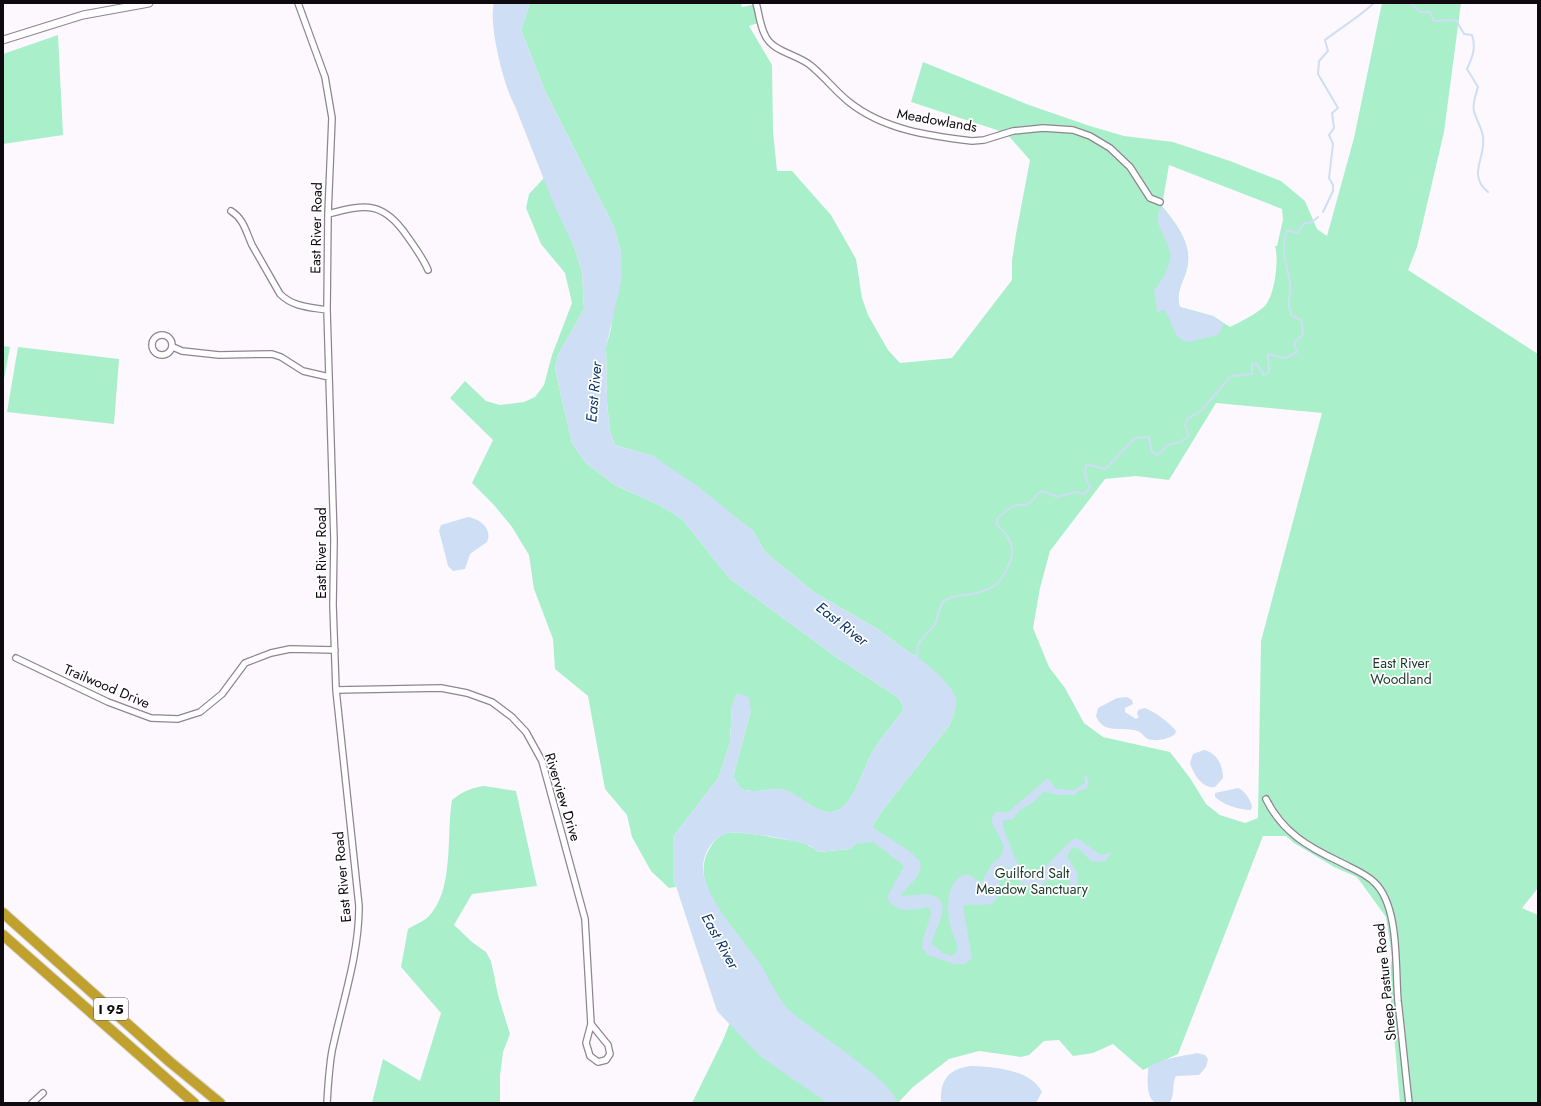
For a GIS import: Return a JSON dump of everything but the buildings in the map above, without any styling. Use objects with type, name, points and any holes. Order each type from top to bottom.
[{"type":"highway","name":"I 95","points":[[3,913],[170,1062],[220,1103]]},
{"type":"highway","name":"I 95","points":[[3,935],[194,1103]]},
{"type":"street","points":[[3,40],[83,15],[149,3]]},
{"type":"street","name":"East River Road","points":[[298,3],[325,77],[332,118],[326,310],[329,377],[336,690],[356,880],[359,928],[352,970],[332,1051],[327,1103]]},
{"type":"street","name":"Meadowlands","points":[[756,3],[765,36],[770,43],[799,57],[811,65],[833,89],[856,108],[876,120],[915,132],[972,141],[984,140],[1013,131],[1042,128],[1073,130],[1090,136],[1110,148],[1130,167],[1150,198],[1160,202]]},
{"type":"street","points":[[328,214],[353,207],[369,207],[388,213],[398,222],[424,260],[428,270]]},
{"type":"street","points":[[231,211],[236,214],[244,224],[252,244],[283,297],[297,305],[326,310]]},
{"type":"street","points":[[173,347],[182,351],[219,355],[272,354],[281,357],[303,371],[329,377]]},
{"type":"street","name":"Trailwood Drive","points":[[16,658],[108,702],[151,718],[178,719],[200,712],[217,698],[245,663],[271,653],[290,649],[335,650]]},
{"type":"street","name":"Riverview Drive","points":[[336,690],[440,688],[467,693],[492,702],[512,718],[526,732],[542,761],[585,919],[591,1024],[586,1043],[590,1056],[598,1062],[606,1060],[610,1054],[608,1045],[591,1024]]},
{"type":"street","name":"Sheep Pasture Road","points":[[1266,799],[1281,822],[1298,840],[1366,876],[1379,887],[1383,894],[1390,915],[1396,944],[1397,985],[1409,1103]]},
{"type":"street","points":[[32,1103],[44,1093]]},
{"type":"green space","name":"Guilford Salt Meadow Sanctuary","points":[[530,3],[741,3],[742,7],[756,4],[761,22],[749,26],[772,65],[773,132],[777,171],[792,171],[831,215],[856,259],[862,298],[868,315],[888,350],[900,363],[952,358],[1012,280],[1012,261],[1016,234],[1030,160],[1006,133],[911,102],[923,62],[1029,105],[1090,126],[1124,136],[1173,142],[1230,161],[1281,181],[1305,201],[1317,229],[1327,236],[1354,138],[1382,3],[1461,3],[1444,132],[1417,247],[1408,270],[1538,354],[1538,888],[1522,908],[1538,915],[1538,1103],[1400,1103],[1389,977],[1392,957],[1386,917],[1357,877],[1334,867],[1294,843],[1286,836],[1263,836],[1178,1054],[1143,1070],[1113,1044],[1093,1053],[1073,1056],[1059,1040],[1044,1041],[1029,1055],[1021,1057],[979,1051],[949,1059],[913,1087],[898,1103],[692,1103],[723,1040],[732,1017],[747,947],[713,900],[706,885],[704,878],[704,864],[713,843],[719,837],[727,833],[737,833],[754,834],[796,841],[808,845],[818,852],[850,849],[872,827],[882,811],[949,726],[955,711],[917,656],[913,655],[876,628],[815,593],[765,552],[753,531],[653,456],[615,445],[610,431],[607,403],[606,347],[611,329],[621,253],[614,227],[545,91],[521,30]],"holes":[[[1169,165],[1282,209],[1283,220],[1277,246],[1275,246],[1277,259],[1276,275],[1270,298],[1260,310],[1230,327],[1213,316],[1180,307],[1179,295],[1187,268],[1188,254],[1181,232],[1162,206]],[[1216,403],[1322,413],[1261,641],[1258,818],[1245,823],[1220,815],[1206,804],[1190,778],[1170,752],[1103,737],[1084,723],[1065,688],[1049,667],[1033,628],[1040,588],[1050,551],[1105,479],[1136,476],[1169,480]]]},
{"type":"green space","points":[[58,35],[63,135],[3,144],[3,54]]},
{"type":"green space","points":[[544,178],[575,249],[582,272],[584,309],[558,355],[555,369],[572,443],[586,463],[615,485],[661,506],[682,519],[730,579],[836,657],[899,698],[904,709],[873,751],[852,796],[840,809],[832,812],[825,812],[786,790],[775,789],[753,791],[741,789],[733,777],[751,710],[732,705],[730,742],[719,777],[673,837],[673,877],[676,887],[669,888],[651,871],[632,837],[627,815],[605,789],[588,696],[555,669],[553,639],[534,589],[529,555],[512,527],[494,505],[472,483],[493,440],[450,398],[465,381],[486,401],[500,405],[524,402],[535,397],[544,385],[552,355],[572,303],[565,273],[541,244],[526,208],[529,194]]},
{"type":"green space","points":[[3,346],[10,347],[3,384]]},
{"type":"green space","points":[[18,347],[119,359],[114,424],[7,412]]},
{"type":"green space","points":[[484,786],[516,791],[537,886],[472,894],[454,925],[472,942],[486,952],[491,961],[498,995],[510,1034],[503,1052],[500,1076],[500,1103],[372,1103],[383,1059],[420,1081],[441,1013],[401,967],[408,929],[427,918],[436,907],[442,893],[448,862],[452,800],[467,790]]},
{"type":"water","name":"East River","points":[[494,3],[530,3],[521,30],[545,91],[614,227],[621,253],[622,279],[606,347],[607,403],[610,431],[615,445],[653,456],[699,487],[753,531],[765,552],[815,593],[876,628],[913,655],[917,656],[945,681],[954,693],[956,706],[949,726],[882,811],[872,827],[908,850],[920,861],[920,872],[901,896],[917,894],[932,895],[938,898],[942,903],[943,910],[932,944],[943,953],[951,956],[958,951],[948,914],[951,889],[960,877],[968,874],[981,883],[992,864],[1000,857],[1004,846],[991,821],[995,812],[1008,812],[1048,778],[1056,789],[1074,790],[1085,783],[1084,775],[1087,776],[1089,784],[1086,789],[1079,791],[1075,795],[1060,795],[1043,792],[1034,802],[1020,810],[1013,819],[1003,821],[1003,827],[1017,863],[1035,878],[1069,842],[1077,838],[1101,855],[1112,852],[1104,862],[1091,861],[1079,849],[1073,847],[1067,856],[1077,873],[1078,891],[1070,885],[1070,875],[1062,869],[1037,888],[1020,882],[1010,867],[1004,868],[998,878],[1000,880],[999,891],[997,898],[993,902],[989,904],[963,906],[972,958],[965,964],[954,964],[928,955],[922,948],[931,911],[927,907],[916,910],[899,909],[890,902],[887,897],[904,866],[873,842],[855,844],[850,849],[818,852],[812,847],[791,840],[753,834],[731,833],[719,837],[707,851],[703,864],[703,870],[708,889],[714,901],[761,965],[786,1007],[801,1020],[866,1068],[892,1093],[898,1103],[827,1103],[760,1056],[717,1011],[673,877],[673,837],[719,777],[730,742],[732,705],[737,693],[749,697],[751,710],[733,777],[741,789],[752,791],[774,789],[786,790],[825,812],[832,812],[840,809],[852,796],[873,751],[904,709],[899,698],[836,657],[730,579],[682,519],[661,506],[615,485],[586,463],[572,443],[555,369],[558,355],[584,309],[582,272],[575,249],[554,205],[506,85],[495,40],[493,25]]},
{"type":"water","points":[[1162,207],[1181,232],[1187,247],[1188,262],[1179,295],[1180,307],[1213,316],[1224,324],[1218,335],[1188,342],[1179,337],[1176,333],[1164,310],[1159,313],[1157,312],[1154,291],[1165,274],[1170,259],[1169,248],[1161,230],[1158,218]]},
{"type":"water","points":[[468,517],[481,522],[484,525],[488,533],[487,542],[470,554],[465,569],[453,571],[448,566],[439,531],[441,525]]},
{"type":"water","points":[[1127,697],[1132,700],[1133,704],[1125,708],[1125,712],[1136,719],[1139,717],[1137,714],[1138,710],[1145,708],[1158,715],[1169,724],[1176,731],[1175,734],[1166,739],[1151,740],[1138,731],[1114,729],[1103,726],[1096,716],[1098,708],[1117,698]]},
{"type":"water","points":[[1204,750],[1216,757],[1222,769],[1223,778],[1215,787],[1206,786],[1202,783],[1193,771],[1190,763],[1193,754]]},
{"type":"water","points":[[1238,788],[1249,798],[1252,806],[1251,810],[1232,806],[1215,797],[1215,793]]},
{"type":"water","points":[[1197,1053],[1205,1055],[1208,1059],[1206,1067],[1199,1075],[1176,1076],[1172,1097],[1169,1103],[1156,1103],[1152,1100],[1148,1088],[1148,1069],[1163,1060]]},
{"type":"water","points":[[971,1066],[990,1067],[1020,1074],[1029,1078],[1042,1092],[1036,1103],[941,1103],[942,1088],[947,1077],[956,1070]]},
{"type":"waterway","points":[[1323,212],[1333,191],[1333,185],[1329,178],[1333,144],[1329,135],[1334,128],[1332,113],[1338,108],[1318,74],[1319,61],[1328,51],[1325,40],[1374,3]]},
{"type":"waterway","points":[[1411,3],[1420,12],[1430,12],[1434,21],[1456,20],[1464,34],[1472,35],[1474,44],[1473,52],[1467,69],[1478,87],[1474,99],[1474,108],[1483,137],[1478,173],[1482,186],[1488,192]]},
{"type":"waterway","points":[[917,657],[919,642],[934,626],[940,607],[946,599],[981,592],[994,586],[1004,575],[1011,559],[1012,549],[1010,540],[997,525],[997,519],[1006,511],[1016,505],[1029,504],[1040,492],[1043,491],[1058,497],[1074,492],[1085,494],[1090,488],[1085,476],[1086,464],[1105,469],[1135,438],[1149,437],[1152,452],[1158,455],[1168,445],[1180,442],[1189,436],[1185,425],[1187,419],[1201,411],[1231,376],[1252,374],[1252,364],[1256,363],[1264,375],[1269,372],[1268,354],[1286,358],[1297,352],[1294,344],[1303,334],[1301,320],[1291,315],[1290,310],[1290,285],[1284,252],[1285,238],[1287,230],[1298,233],[1304,223],[1311,223],[1318,217]]},
{"type":"park label","name":"East River Woodland","points":[[1401,672]]}]
